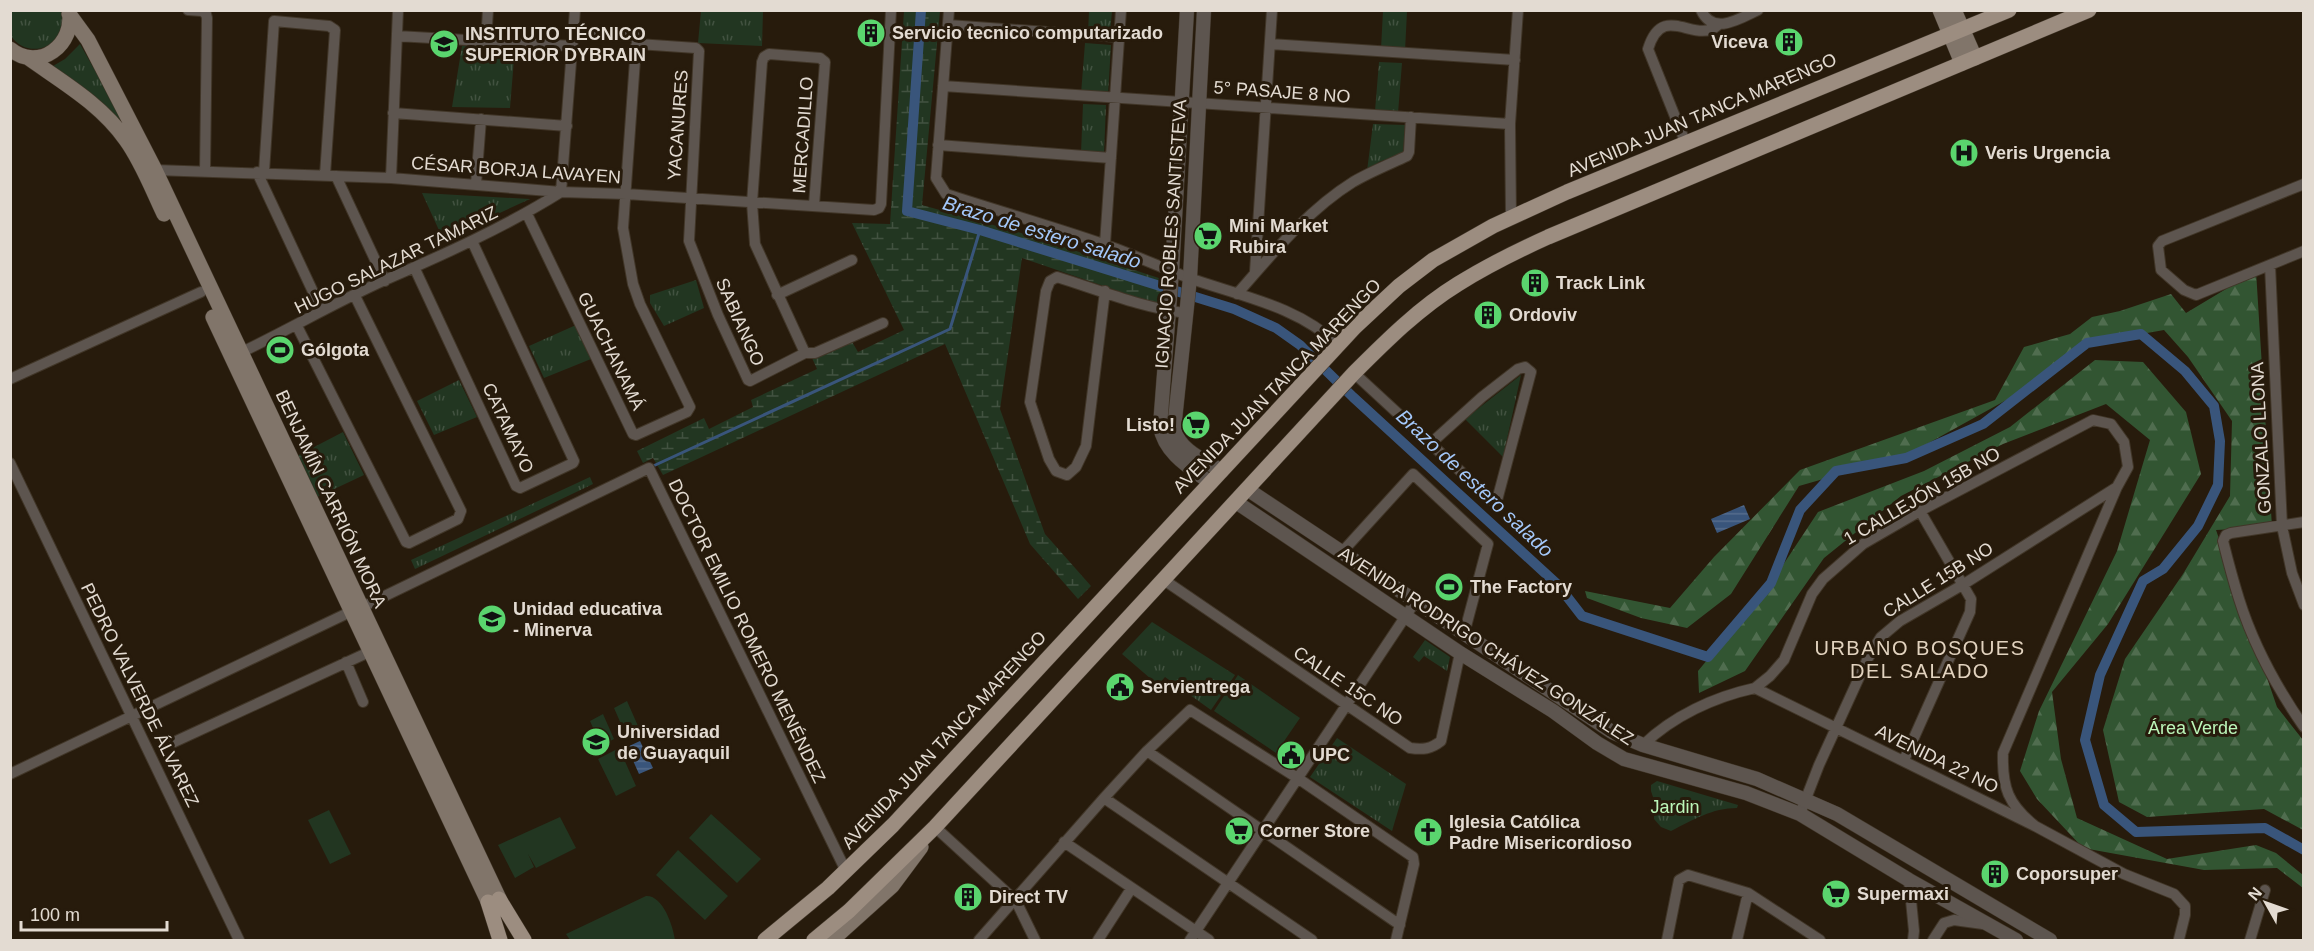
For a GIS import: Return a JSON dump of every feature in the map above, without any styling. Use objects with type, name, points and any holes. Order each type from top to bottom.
[{"type":"main road","points":[[1940,10],[1956,33],[1969,61]]},
{"type":"main road","points":[[1954,10],[1956,33]]},
{"type":"main road","name":"AVENIDA JUAN TANCA MARENGO","points":[[765,940],[846,871],[893,825],[1338,345],[1377,305],[1433,260],[1510,218],[2010,10]]},
{"type":"main road","points":[[814,940],[849,910],[935,827],[1351,376],[1421,310],[1456,285],[1503,258],[1567,228],[2089,10]]},
{"type":"main road","points":[[16,53],[39,58],[60,47],[67,37],[70,26],[69,12]]},
{"type":"main road","name":"BENJAMÍN CARRIÓN MORA","points":[[69,12],[88,40],[155,170],[209,288],[242,352],[355,610],[369,652],[494,900],[519,940]]},
{"type":"main road","name":"BENJAMÍN CARRIÓN MORA","points":[[16,53],[90,102],[127,141],[494,900],[507,940]]},
{"type":"main road","points":[[832,940],[892,886],[935,827]]},
{"type":"main road","points":[[494,900],[500,940]]},
{"type":"main road","points":[[494,900],[524,940]]},
{"type":"street","points":[[188,10],[202,11],[207,18],[205,172]]},
{"type":"street","points":[[391,178],[398,10]]},
{"type":"street","points":[[486,42],[488,10]]},
{"type":"street","points":[[561,192],[575,10]]},
{"type":"street","name":"CÉSAR BORJA LAVAYEN","points":[[155,170],[391,178],[561,192],[690,197],[874,210],[881,204],[891,10]]},
{"type":"street","points":[[949,10],[936,178],[940,188],[946,194],[1105,244],[1172,276],[1238,294],[1305,320],[1323,331],[1338,345]]},
{"type":"street","points":[[1105,244],[1121,10]]},
{"type":"street","name":"IGNACIO ROBLES SANTISTEVA","points":[[1187,10],[1161,434],[1172,452],[1211,483]]},
{"type":"street","name":"IGNACIO ROBLES SANTISTEVA","points":[[1204,10],[1189,281],[1174,429],[1178,440],[1186,449],[1222,471]]},
{"type":"street","points":[[1255,272],[1272,10]]},
{"type":"street","points":[[1510,218],[1510,124],[1518,10]]},
{"type":"street","points":[[1701,10],[1704,17],[1718,25],[1758,10]]},
{"type":"street","points":[[322,311],[261,172],[274,21],[329,26],[335,30],[325,175]]},
{"type":"street","points":[[1686,144],[1648,49],[1651,38],[1663,25],[1670,23],[1706,31],[1713,30],[1718,25]]},
{"type":"street","points":[[948,25],[1119,37]]},
{"type":"street","points":[[574,33],[635,36],[638,44],[636,46],[626,194]]},
{"type":"street","points":[[397,36],[572,46]]},
{"type":"street","name":"YACANURES","points":[[638,44],[696,48],[699,51],[690,197]]},
{"type":"street","points":[[1269,44],[1515,60]]},
{"type":"street","name":"MERCADILLO","points":[[752,203],[762,62],[769,54],[820,58],[825,62],[814,206]]},
{"type":"street","name":"5° PASAJE 8 NO","points":[[943,86],[1510,124]]},
{"type":"street","points":[[393,113],[567,126]]},
{"type":"street","points":[[1238,294],[1255,272],[1317,210],[1353,182],[1407,156],[1411,117]]},
{"type":"street","points":[[476,184],[481,119]]},
{"type":"street","points":[[938,145],[1111,158]]},
{"type":"street","points":[[336,176],[385,281]]},
{"type":"street","points":[[2304,184],[2160,243],[2158,257],[2161,270],[2189,294],[2196,295],[2304,251]]},
{"type":"street","name":"HUGO SALAZAR TAMARIZ","points":[[242,352],[297,326],[322,311],[415,269],[527,214],[561,192]]},
{"type":"street","name":"GUACHANAMÁ","points":[[527,214],[633,434],[636,435],[687,412],[690,407],[640,304],[633,284],[623,228],[626,194]]},
{"type":"street","name":"SABIANGO","points":[[690,197],[689,241],[692,254],[748,380],[805,353]]},
{"type":"street","points":[[752,203],[755,244],[805,353],[815,353],[884,323]]},
{"type":"street","name":"CATAMAYO","points":[[415,269],[516,486],[520,488],[573,464],[574,461],[472,241]]},
{"type":"street","points":[[777,294],[852,260]]},
{"type":"street","name":"GONZALO LLONA","points":[[2270,266],[2282,526],[2292,573],[2304,605]]},
{"type":"street","points":[[1105,291],[1086,446],[1076,467],[1066,475],[1056,471],[1049,459],[1030,402],[1046,291],[1050,281],[1057,278],[1105,291],[1169,309],[1186,310]]},
{"type":"street","points":[[10,380],[201,292]]},
{"type":"street","points":[[297,326],[406,542],[409,543],[458,519],[461,511],[355,296]]},
{"type":"street","points":[[1351,376],[1429,445],[1496,504],[1531,372],[1525,367],[1518,369],[1482,397],[1429,445]]},
{"type":"street","name":"1 CALLEJÓN 15B NO","points":[[1755,688],[1784,660],[1812,594],[1823,579],[1863,544],[1920,511],[2093,420],[2111,424],[2124,442],[2128,467],[2117,487]]},
{"type":"street","name":"PEDRO VALVERDE ÁLVAREZ","points":[[10,463],[239,940]]},
{"type":"street","name":"DOCTOR EMILIO ROMERO MENÉNDEZ","points":[[10,774],[650,468],[846,871]]},
{"type":"street","points":[[1343,551],[1413,474],[1488,544],[1464,634]]},
{"type":"street","points":[[2035,826],[2018,812],[2012,803],[2005,786],[2003,753],[2117,487]]},
{"type":"street","name":"CALLE 15B NO","points":[[1800,814],[1804,799],[1868,658],[1881,637],[1900,621],[1964,584],[2117,487]]},
{"type":"street","name":"AVENIDA RODRIGO CHÁVEZ GONZÁLEZ","points":[[1247,489],[1612,732],[1643,745],[1757,779],[1837,814],[2050,940]]},
{"type":"street","name":"AVENIDA RODRIGO CHÁVEZ GONZÁLEZ","points":[[1236,502],[1624,759],[1746,793],[1800,814],[1909,880],[2016,940]]},
{"type":"street","points":[[1904,760],[1970,612],[1971,598],[1920,511]]},
{"type":"street","points":[[2304,522],[2231,532],[2223,541],[2239,600],[2253,637],[2270,672],[2304,727]]},
{"type":"street","name":"CALLE 15C NO","points":[[1164,580],[1410,748],[1421,750],[1434,747],[1442,741],[1460,652]]},
{"type":"street","points":[[1194,936],[1228,881],[1299,779],[1415,602]]},
{"type":"street","points":[[172,743],[369,652]]},
{"type":"street","points":[[346,662],[363,702]]},
{"type":"street","points":[[1643,745],[1660,728],[1682,716],[1732,693],[1755,688]]},
{"type":"street","name":"AVENIDA 22 NO","points":[[1755,688],[2035,826],[2124,874],[2174,894],[2185,906],[2179,939]]},
{"type":"street","points":[[979,940],[1147,751],[1187,712],[1192,710],[1299,779],[1413,858],[1415,862],[1396,940]]},
{"type":"street","points":[[1147,751],[1400,925]]},
{"type":"street","points":[[1104,798],[1312,940]]},
{"type":"street","points":[[935,827],[1016,901],[1035,940]]},
{"type":"street","points":[[1064,842],[1194,936],[1209,940]]},
{"type":"street","points":[[1666,940],[1679,880],[1688,875],[1749,893],[1805,936],[1820,940]]},
{"type":"street","points":[[1909,880],[1914,931],[1912,940]]},
{"type":"street","points":[[1098,940],[1131,889]]},
{"type":"street","points":[[2250,940],[2265,890]]},
{"type":"street","points":[[1737,940],[1749,893]]},
{"type":"street","points":[[1934,940],[1944,923],[1954,920],[1988,925]]},
{"type":"green space","points":[[10,11],[61,11],[63,22],[61,32],[48,46],[38,49],[19,44],[11,36]]},
{"type":"green space","points":[[701,11],[763,11],[762,46],[698,43]]},
{"type":"green space","points":[[904,11],[940,11],[922,205],[1018,232],[1168,281],[1165,307],[1022,258],[1000,409],[1045,534],[1091,586],[1078,599],[1030,544],[945,344],[663,475],[653,458],[643,463],[637,451],[704,418],[709,429],[753,407],[751,400],[817,369],[812,358],[851,340],[858,352],[904,330],[852,223],[890,224]]},
{"type":"green space","points":[[1089,11],[1112,11],[1110,34],[1088,33]]},
{"type":"green space","points":[[1383,11],[1407,11],[1405,51],[1381,49]]},
{"type":"green space","points":[[1085,43],[1111,45],[1108,95],[1081,94]]},
{"type":"green space","points":[[80,44],[123,120],[121,122],[54,69],[53,66],[65,59]]},
{"type":"green space","points":[[462,46],[515,47],[510,108],[452,107]]},
{"type":"green space","points":[[1379,62],[1402,63],[1398,113],[1375,111]]},
{"type":"green space","points":[[1083,104],[1106,105],[1104,154],[1081,153]]},
{"type":"green space","points":[[1373,124],[1405,125],[1403,153],[1379,162],[1367,171]]},
{"type":"green space","points":[[422,193],[530,199],[443,239]]},
{"type":"green space","name":"Área Verde","points":[[2256,271],[2272,527],[2216,530],[2277,707],[2303,740],[2303,830],[2264,809],[2147,817],[2119,802],[2103,730],[2125,659],[2183,574],[2230,496],[2232,421],[2188,357],[2164,330],[2080,345],[2028,388],[1907,455],[1799,486],[1731,594],[1687,628],[1641,618],[1587,598],[1585,591],[1670,608],[1714,557],[1800,470],[1995,400],[2024,347],[2070,334],[2092,317],[2120,311],[2171,294],[2186,313]]},
{"type":"green space","points":[[696,280],[704,308],[664,326],[650,303],[650,295]]},
{"type":"green space","points":[[576,325],[591,359],[544,378],[529,346]]},
{"type":"green space","points":[[2095,360],[2143,362],[2186,412],[2201,474],[2108,624],[2052,692],[2061,759],[2077,818],[2167,859],[2256,845],[2276,853],[2303,875],[2303,888],[2277,868],[2204,870],[2083,848],[2037,799],[2020,771],[2039,711],[2117,551],[2150,440],[2106,404],[2003,444],[1901,496],[1824,558],[1745,671],[1699,693],[1698,671],[1771,583],[1818,512],[1924,471],[2010,427]]},
{"type":"green space","points":[[1521,375],[1503,457],[1465,419]]},
{"type":"green space","points":[[459,380],[477,417],[434,435],[417,401]]},
{"type":"green space","points":[[343,432],[364,475],[313,499],[295,457]]},
{"type":"green space","points":[[590,477],[593,484],[415,569],[411,560]]},
{"type":"green space","points":[[1152,622],[1235,675],[1211,710],[1165,677],[1158,685],[1122,654]]},
{"type":"green space","points":[[1425,640],[1450,657],[1447,671],[1424,656],[1419,662],[1413,657]]},
{"type":"green space","points":[[1238,675],[1300,718],[1276,753],[1214,711]]},
{"type":"green space","points":[[627,701],[638,726],[625,733],[614,708]]},
{"type":"green space","points":[[603,714],[614,739],[601,746],[590,721]]},
{"type":"green space","points":[[1337,738],[1406,784],[1392,831],[1310,777]]},
{"type":"green space","points":[[619,748],[636,786],[616,796],[598,759]]},
{"type":"green space","name":"Jardin","points":[[1657,781],[1738,805],[1737,808],[1703,815],[1671,831],[1661,827],[1654,819],[1651,785]]},
{"type":"green space","points":[[329,810],[351,854],[330,864],[308,820]]},
{"type":"green space","points":[[711,814],[761,859],[737,883],[689,838]]},
{"type":"green space","points":[[560,817],[576,848],[536,868],[528,854],[534,867],[515,878],[498,845]]},
{"type":"green space","points":[[678,850],[728,896],[705,920],[656,875]]},
{"type":"green space","points":[[646,896],[657,900],[666,912],[675,940],[570,940],[566,934]]},
{"type":"water","points":[[1744,505],[1750,519],[1717,533],[1711,519]]},
{"type":"water","points":[[640,741],[653,768],[639,774],[627,747]]},
{"type":"waterway","name":"Brazo de estero salado","points":[[921,10],[907,211],[980,230],[1234,309],[1276,328],[1300,345],[1353,397],[1558,585],[1582,616],[1708,657],[1771,583],[1800,510],[1836,471],[1906,458],[1983,424],[2087,343],[2141,334],[2185,371],[2214,406],[2220,441],[2218,485],[2198,526],[2163,569],[2143,581],[2100,675],[2085,740],[2104,805],[2136,832],[2265,828],[2304,850]]},
{"type":"waterway","points":[[651,467],[950,329],[980,230]]},
{"type":"place","name":"Servicio tecnico computarizado","points":[[871,33]]},
{"type":"place","name":"Viceva","points":[[1789,42]]},
{"type":"place","name":"INSTITUTO TÉCNICO SUPERIOR DYBRAIN","points":[[444,44]]},
{"type":"place","name":"Veris Urgencia","points":[[1964,153]]},
{"type":"place","name":"Mini Market Rubira","points":[[1208,236]]},
{"type":"place","name":"Track Link","points":[[1535,283]]},
{"type":"place","name":"Ordoviv","points":[[1488,315]]},
{"type":"place","name":"Gólgota","points":[[280,350]]},
{"type":"place","name":"Listo!","points":[[1196,425]]},
{"type":"place","name":"The Factory","points":[[1449,587]]},
{"type":"place","name":"Unidad educativa - Minerva","points":[[492,619]]},
{"type":"place","name":"Servientrega","points":[[1120,687]]},
{"type":"place","name":"Universidad de Guayaquil","points":[[596,742]]},
{"type":"place","name":"UPC","points":[[1291,755]]},
{"type":"place","name":"Corner Store","points":[[1239,831]]},
{"type":"place","name":"Iglesia Católica Padre Misericordioso","points":[[1428,832]]},
{"type":"place","name":"Coporsuper","points":[[1995,874]]},
{"type":"place","name":"Supermaxi","points":[[1836,894]]},
{"type":"place","name":"Direct TV","points":[[968,897]]},
{"type":"district","name":"URBANO BOSQUES DEL SALADO","points":[[1920,660]]}]
